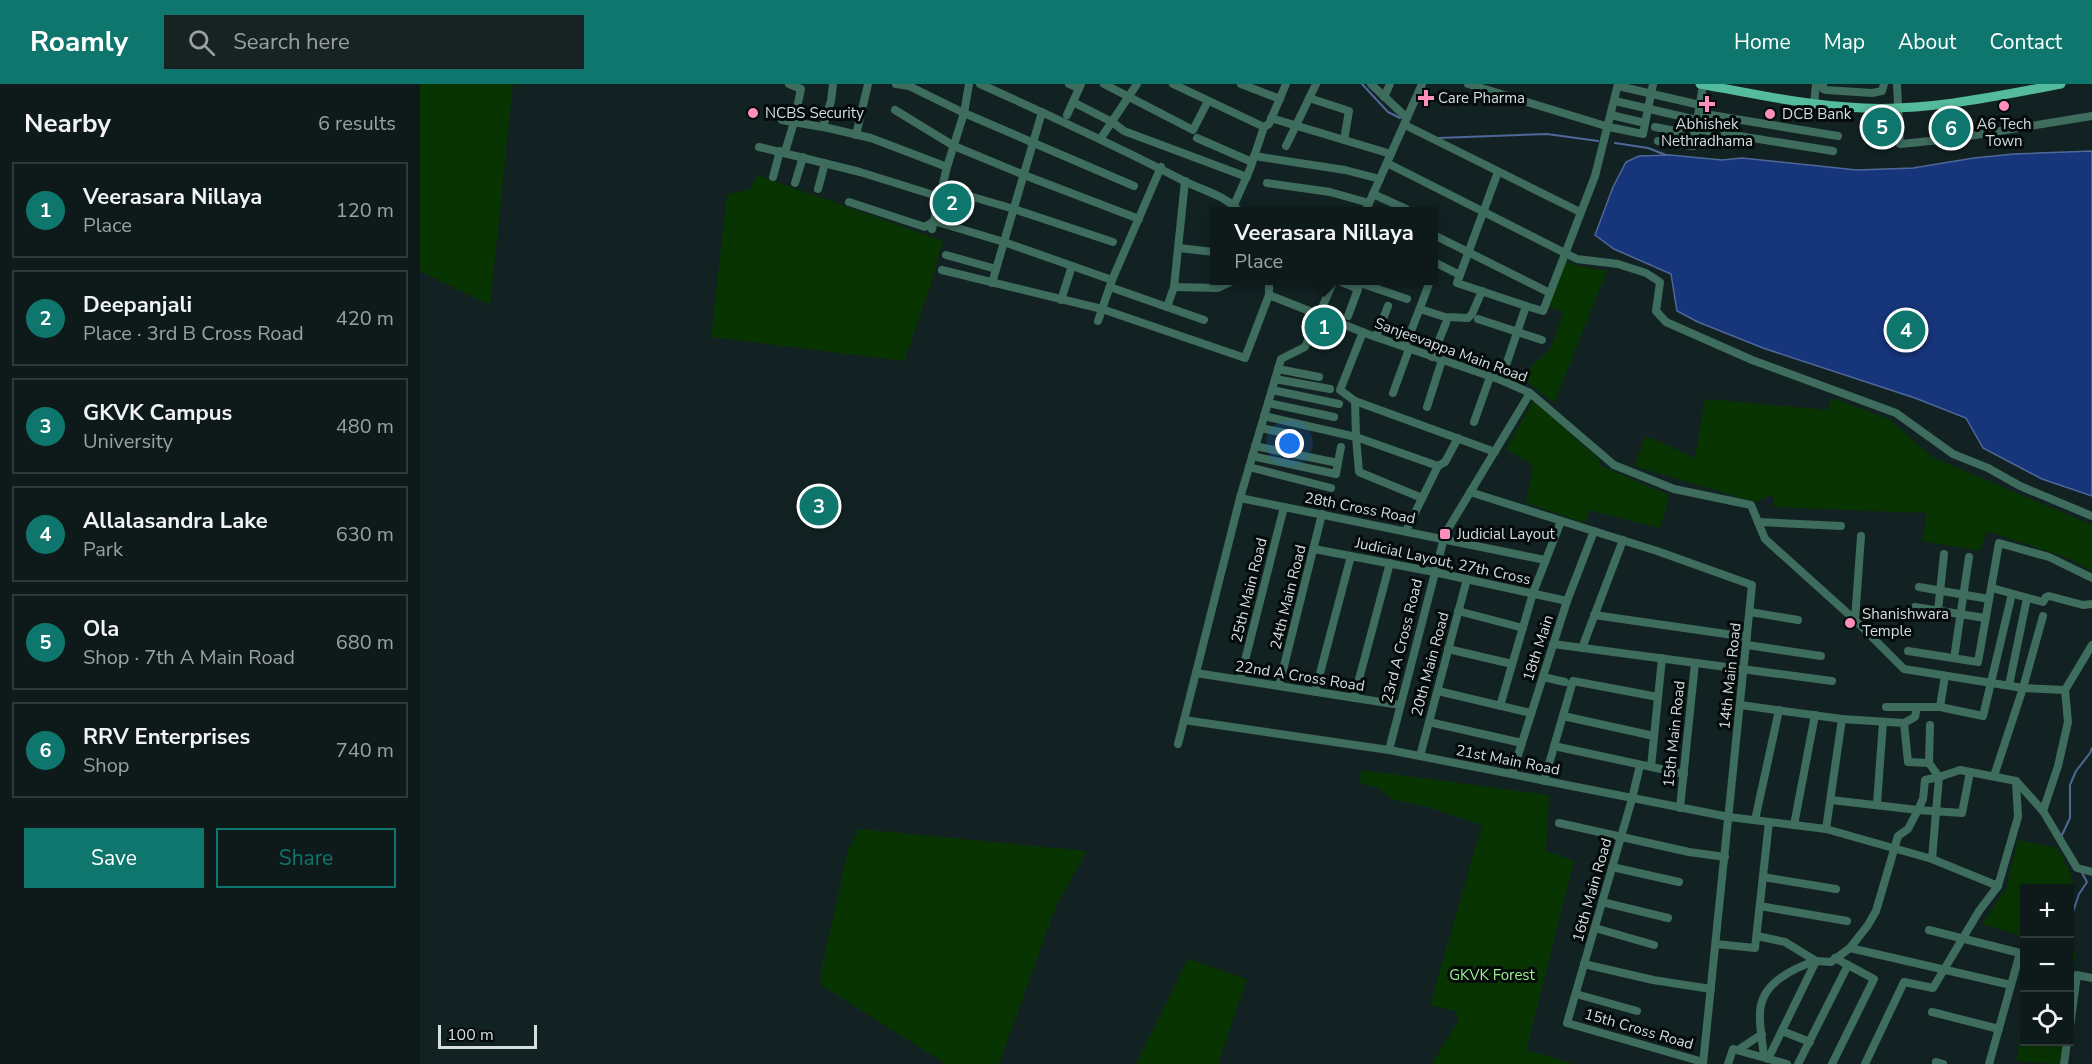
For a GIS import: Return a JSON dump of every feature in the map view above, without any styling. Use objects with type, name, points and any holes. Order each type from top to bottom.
[{"type":"main road","points":[[1702,84],[1814,104],[1863,108],[1899,108],[2061,84]]},
{"type":"street","points":[[773,177],[794,122],[801,89],[789,84]]},
{"type":"street","points":[[823,127],[833,84]]},
{"type":"street","points":[[856,135],[868,84]]},
{"type":"street","points":[[896,84],[909,86],[964,113],[1134,186]]},
{"type":"street","points":[[933,225],[947,167],[964,113],[969,84]]},
{"type":"street","points":[[980,84],[1101,138],[1234,205],[1247,177],[1264,127],[1271,118],[1286,84]]},
{"type":"street","points":[[1067,115],[1080,86],[1069,84]]},
{"type":"street","points":[[1104,84],[1193,130],[1208,100]]},
{"type":"street","points":[[1101,138],[1137,84]]},
{"type":"street","points":[[1173,84],[1183,86],[1264,127]]},
{"type":"street","points":[[1241,84],[1280,99]]},
{"type":"street","points":[[1286,146],[1316,84]]},
{"type":"street","points":[[1371,84],[1406,121],[1498,172],[1580,212]]},
{"type":"street","points":[[1384,97],[1390,84]]},
{"type":"street","points":[[1367,207],[1422,84]]},
{"type":"street","points":[[1468,84],[1609,127],[1642,134],[1653,84]]},
{"type":"street","points":[[1658,141],[1693,146],[1702,84]]},
{"type":"street","points":[[1814,104],[1816,84]]},
{"type":"street","points":[[1823,84],[1826,90],[1863,92],[1882,91],[1884,84]]},
{"type":"street","points":[[1897,84],[1900,144],[1951,139],[2092,116]]},
{"type":"street","points":[[1498,172],[1457,283],[1543,311],[1595,176],[1618,85],[1651,93],[1699,113]]},
{"type":"street","points":[[1847,107],[1848,91]]},
{"type":"street","points":[[1863,92],[1863,108]]},
{"type":"street","points":[[1309,98],[1349,111],[1344,140]]},
{"type":"street","points":[[1615,101],[1648,109],[1699,113],[1838,136]]},
{"type":"street","points":[[1073,102],[1112,122],[1124,131],[1247,177]]},
{"type":"street","points":[[895,110],[954,146],[1138,219]]},
{"type":"street","points":[[992,283],[1042,112]]},
{"type":"street","points":[[1611,115],[1645,123]]},
{"type":"street","points":[[1271,118],[1391,154]]},
{"type":"street","points":[[782,120],[871,138],[947,167]]},
{"type":"street","points":[[1767,142],[1770,125]]},
{"type":"street","points":[[1655,127],[1833,151]]},
{"type":"street","points":[[1197,138],[1253,159],[1345,170],[1380,179]]},
{"type":"street","points":[[759,147],[860,172],[940,197]]},
{"type":"street","points":[[795,183],[803,157]]},
{"type":"street","points":[[818,189],[825,163]]},
{"type":"street","points":[[1387,163],[1577,259],[1618,264],[1646,273],[1660,282],[1656,311],[1666,322],[1752,360],[1896,413],[1953,454],[1988,468],[2020,486],[2092,516]]},
{"type":"street","points":[[1098,321],[1111,284],[1161,167]]},
{"type":"street","points":[[1167,307],[1174,287],[1185,181]]},
{"type":"street","points":[[1267,183],[1330,192],[1369,203]]},
{"type":"street","points":[[942,188],[1113,242]]},
{"type":"street","points":[[1373,194],[1402,207]]},
{"type":"street","points":[[849,202],[925,227],[933,225],[1004,242],[1072,266],[1167,307],[1204,320]]},
{"type":"street","points":[[1438,237],[1550,293]]},
{"type":"street","points":[[1179,248],[1210,251]]},
{"type":"street","points":[[946,255],[996,269]]},
{"type":"street","points":[[1438,264],[1460,275]]},
{"type":"street","points":[[1061,300],[1072,266]]},
{"type":"street","points":[[942,270],[1102,309],[1245,358],[1269,295],[1270,285]]},
{"type":"street","points":[[1174,287],[1218,288],[1224,285]]},
{"type":"street","points":[[1178,744],[1240,498],[1281,359],[1305,347],[1334,285]]},
{"type":"street","points":[[1348,316],[1362,285]]},
{"type":"street","points":[[1365,285],[1407,299]]},
{"type":"street","points":[[1393,393],[1429,285]]},
{"type":"street","points":[[1420,309],[1445,317],[1468,318],[1482,291]]},
{"type":"street","name":"Sanjeevappa Main Road","points":[[1269,295],[1376,337],[1501,380],[1530,393],[1614,465],[1674,489],[1751,505],[1765,538],[1855,620],[1904,669],[1990,684],[2065,690]]},
{"type":"street","points":[[1376,337],[1388,306]]},
{"type":"street","points":[[1501,380],[1526,306]]},
{"type":"street","points":[[1478,319],[1542,340]]},
{"type":"street","points":[[1432,357],[1446,323]]},
{"type":"street","points":[[1363,332],[1340,390],[1355,401],[1495,452]]},
{"type":"street","points":[[1427,408],[1442,360]]},
{"type":"street","points":[[1278,369],[1319,377]]},
{"type":"street","points":[[1474,422],[1490,377]]},
{"type":"street","points":[[1275,380],[1330,389]]},
{"type":"street","points":[[1272,390],[1339,404]]},
{"type":"street","name":"23rd A Cross Road","points":[[1389,750],[1443,538],[1530,393]]},
{"type":"street","points":[[1355,401],[1359,472],[1422,498]]},
{"type":"street","points":[[1268,403],[1335,417]]},
{"type":"street","points":[[1264,416],[1356,437],[1438,466]]},
{"type":"street","points":[[1261,428],[1294,435]]},
{"type":"street","points":[[1406,531],[1438,466],[1445,462],[1458,438]]},
{"type":"street","points":[[1255,446],[1338,463]]},
{"type":"street","points":[[1252,456],[1336,474],[1341,447]]},
{"type":"street","points":[[1249,467],[1332,488]]},
{"type":"street","name":"14th Main Road","points":[[1470,492],[1623,540],[1752,585],[1703,1063]]},
{"type":"street","name":"28th Cross Road","points":[[1240,498],[1545,560]]},
{"type":"street","name":"25th Main Road","points":[[1240,680],[1284,507]]},
{"type":"street","name":"24th Main Road","points":[[1279,686],[1322,514]]},
{"type":"street","points":[[1500,706],[1533,593],[1561,521]]},
{"type":"street","points":[[1758,522],[1841,526]]},
{"type":"street","name":"18th Main","points":[[1512,774],[1567,601],[1594,531]]},
{"type":"street","points":[[1855,620],[1861,536]]},
{"type":"street","points":[[1582,648],[1623,540]]},
{"type":"street","points":[[1908,651],[1978,662],[1999,543],[2049,557],[2092,578]]},
{"type":"street","name":"Judicial Layout, 27th Cross","points":[[1314,549],[1567,601]]},
{"type":"street","points":[[1938,610],[1944,554]]},
{"type":"street","points":[[1315,692],[1351,556]]},
{"type":"street","points":[[1955,652],[1969,557]]},
{"type":"street","points":[[1354,698],[1390,563]]},
{"type":"street","name":"20th Main Road","points":[[1420,756],[1467,579]]},
{"type":"street","points":[[1919,587],[1989,599]]},
{"type":"street","points":[[1992,588],[2043,602],[2049,596],[2083,605],[2092,604]]},
{"type":"street","points":[[1886,707],[1940,707],[1983,716],[2011,598]]},
{"type":"street","points":[[2009,685],[2026,603]]},
{"type":"street","points":[[1915,607],[1985,618]]},
{"type":"street","points":[[1458,611],[1523,628]]},
{"type":"street","points":[[1750,612],[1798,620]]},
{"type":"street","points":[[1594,615],[1821,656]]},
{"type":"street","points":[[1994,776],[2023,688],[2043,616]]},
{"type":"street","points":[[1553,644],[1832,681]]},
{"type":"street","points":[[2043,811],[2058,766],[2067,722],[2065,690],[2092,645]]},
{"type":"street","points":[[1448,649],[1512,664]]},
{"type":"street","points":[[1652,767],[1662,658]]},
{"type":"street","name":"15th Main Road","points":[[1680,808],[1695,663]]},
{"type":"street","name":"22nd A Cross Road","points":[[1196,673],[1400,705]]},
{"type":"street","points":[[1940,707],[1945,676]]},
{"type":"street","points":[[1543,677],[1658,697]]},
{"type":"street","points":[[1544,781],[1563,716],[1569,682]]},
{"type":"street","points":[[1438,691],[1531,713]]},
{"type":"street","points":[[1740,705],[1842,719],[1904,723],[1915,717],[1917,707]]},
{"type":"street","points":[[1755,820],[1779,710]]},
{"type":"street","points":[[1794,825],[1815,715]]},
{"type":"street","points":[[1563,716],[1654,736]]},
{"type":"street","points":[[1826,829],[1842,719]]},
{"type":"street","name":"21st Main Road","points":[[1184,720],[1389,750],[1729,817],[1826,829],[1932,858],[1998,886]]},
{"type":"street","points":[[1429,722],[1522,742]]},
{"type":"street","points":[[1877,804],[1883,722]]},
{"type":"street","points":[[1904,723],[1908,762],[1929,763]]},
{"type":"street","points":[[1930,725],[1929,763],[1938,777],[1932,858]]},
{"type":"street","points":[[1554,746],[1684,774]]},
{"type":"street","name":"16th Main Road","points":[[1567,1023],[1640,765]]},
{"type":"street","points":[[1766,1058],[1761,1005],[1768,986],[1800,966],[1816,961],[1831,962],[1850,948],[1868,925],[1876,911],[1898,836],[1908,829],[1923,799],[1925,780],[1960,770],[2016,781],[2043,811],[2080,869],[2092,872]]},
{"type":"street","points":[[1831,800],[1962,813],[1970,772]]},
{"type":"street","points":[[1865,1064],[1904,982],[1933,988],[1965,938],[1979,911],[1998,886],[2018,817],[2016,781]]},
{"type":"street","points":[[1716,944],[1755,948],[1769,822]]},
{"type":"street","points":[[1559,823],[1689,852],[1725,856]]},
{"type":"street","points":[[1612,867],[1679,882]]},
{"type":"street","points":[[1763,877],[1836,889]]},
{"type":"street","points":[[1602,902],[1668,918]]},
{"type":"street","points":[[1760,906],[1847,921]]},
{"type":"street","points":[[1594,928],[1654,945]]},
{"type":"street","points":[[1929,930],[2020,953],[1989,1064]]},
{"type":"street","points":[[1757,936],[1785,942],[1816,961]]},
{"type":"street","points":[[1850,948],[2011,985]]},
{"type":"street","points":[[1832,1064],[1874,979],[1835,958]]},
{"type":"street","points":[[1766,1058],[1782,1031],[1816,961]]},
{"type":"street","points":[[1584,963],[1653,980],[1711,989]]},
{"type":"street","points":[[1798,1064],[1848,966]]},
{"type":"street","points":[[2074,997],[2077,975],[2092,978]]},
{"type":"street","points":[[1576,994],[1637,1011]]},
{"type":"street","points":[[1932,1012],[1999,1029]]},
{"type":"street","name":"15th Cross Road","points":[[1567,1023],[1703,1063]]},
{"type":"street","points":[[1782,1031],[1810,1042]]},
{"type":"street","points":[[1728,1064],[1734,1049],[1738,1050],[1762,1034]]},
{"type":"street","points":[[2064,1064],[2066,1046]]},
{"type":"street","points":[[1738,1050],[1787,1064]]},
{"type":"street","points":[[1936,1064],[1936,1062],[1943,1064]]},
{"type":"green space","points":[[420,84],[513,84],[490,305],[420,271]]},
{"type":"green space","points":[[757,175],[943,241],[931,284],[904,361],[711,337],[727,194],[750,190]]},
{"type":"green space","points":[[1565,261],[1582,267],[1607,270],[1554,403],[1521,377],[1550,349],[1564,312],[1548,307]]},
{"type":"green space","points":[[1832,398],[1889,419],[1932,457],[2092,525],[2092,571],[2067,558],[1987,531],[1980,551],[1922,541],[1927,513],[1773,507],[1774,494],[1755,502],[1634,466],[1646,436],[1695,458],[1705,399],[1828,410]]},
{"type":"green space","points":[[1533,401],[1600,460],[1599,465],[1669,495],[1660,528],[1589,510],[1585,523],[1526,503],[1533,465],[1506,449]]},
{"type":"green space","name":"GKVK Forest","points":[[1361,770],[1549,795],[1546,851],[1574,861],[1526,1050],[1574,1064],[1432,1064],[1458,1021],[1456,1011],[1430,1005],[1482,825],[1428,807],[1392,799],[1378,788],[1360,783]]},
{"type":"green space","points":[[859,829],[1087,851],[1056,906],[999,1064],[946,1064],[821,985],[820,976],[848,851]]},
{"type":"green space","points":[[2018,840],[2057,848],[2073,883],[2020,884],[2020,936],[1982,924],[2006,888]]},
{"type":"green space","points":[[1188,959],[1247,979],[1218,1064],[1136,1064]]},
{"type":"green space","points":[[2020,1026],[2020,1046],[2062,1046],[2060,1064],[2017,1061]]},
{"type":"water","points":[[2092,151],[2092,496],[2042,479],[1983,448],[1966,418],[1915,398],[1763,348],[1698,322],[1677,311],[1671,274],[1614,249],[1595,235],[1613,187],[1626,162],[1639,156],[1670,155],[1722,160],[1742,158],[1857,170],[1913,168],[2014,154]]},
{"type":"waterway","points":[[1362,84],[1388,112],[1400,118]]},
{"type":"waterway","points":[[1438,138],[1547,134],[1598,141]]},
{"type":"waterway","points":[[1615,143],[1648,148],[1666,155]]},
{"type":"waterway","points":[[2061,837],[2070,818],[2070,785],[2076,771],[2092,748]]},
{"type":"waterway","points":[[2074,909],[2079,894],[2087,882],[2082,873]]},
{"type":"place","name":"Care Pharma","points":[[1426,98]]},
{"type":"place","name":"Abhishek Nethradhama","points":[[1707,104]]},
{"type":"place","name":"A6 Tech Town","points":[[2004,106]]},
{"type":"place","name":"NCBS Security","points":[[753,113]]},
{"type":"place","name":"DCB Bank","points":[[1770,114]]},
{"type":"place","name":"Ola","points":[[1882,127]]},
{"type":"place","name":"RRV Enterprises","points":[[1951,128]]},
{"type":"place","name":"Deepanjali","points":[[952,203]]},
{"type":"place","name":"Veerasara Nillaya","points":[[1324,327]]},
{"type":"place","name":"Allalasandra Lake","points":[[1906,330]]},
{"type":"place","name":"GKVK Campus","points":[[819,506]]},
{"type":"place","name":"Judicial Layout","points":[[1445,534]]},
{"type":"place","name":"Shanishwara Temple","points":[[1850,623]]}]
